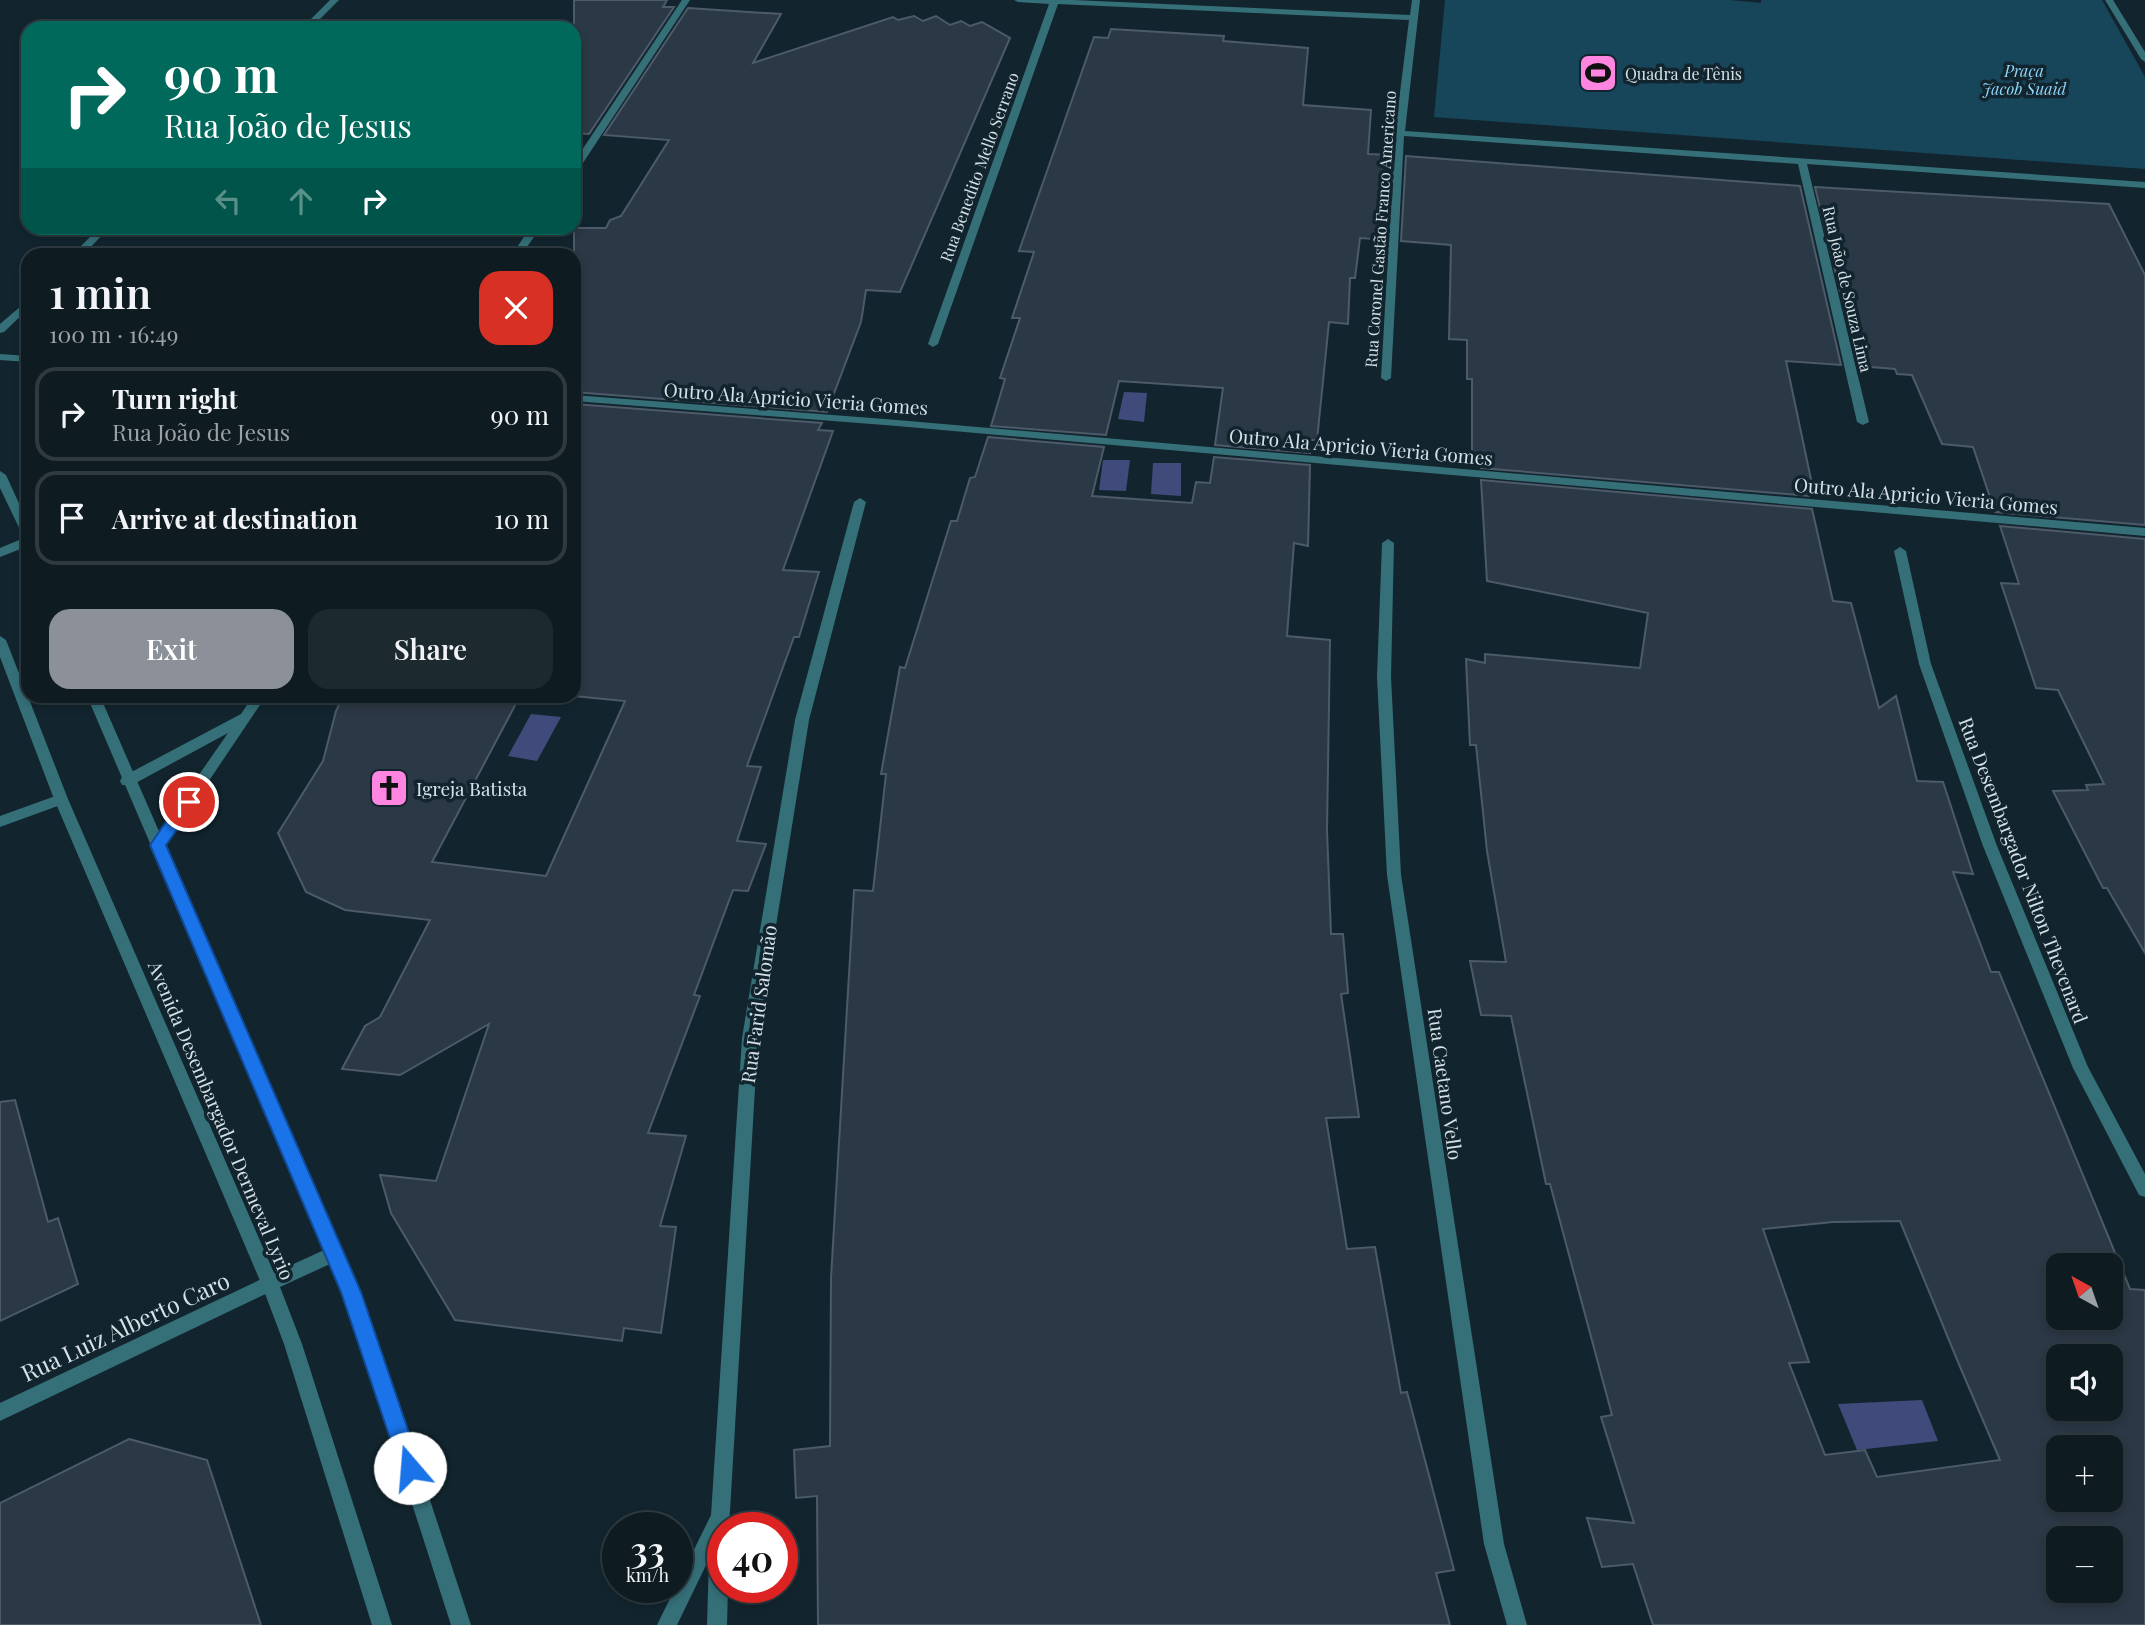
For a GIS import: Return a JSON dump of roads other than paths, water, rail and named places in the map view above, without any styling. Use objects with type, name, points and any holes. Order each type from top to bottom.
[{"type":"street","points":[[313,21],[335,0]]},
{"type":"street","points":[[581,158],[686,0]]},
{"type":"street","points":[[1018,0],[1415,18]]},
{"type":"street","name":"Rua Coronel Gastão Franco Americano","points":[[1386,378],[1400,133],[1416,0]]},
{"type":"street","points":[[2109,0],[2145,59]]},
{"type":"street","name":"Rua Benedito Mello Serrano","points":[[933,344],[1055,1]]},
{"type":"street","points":[[1400,133],[2145,185]]},
{"type":"street","name":"Rua João de Souza Lima","points":[[1802,162],[1863,422]]},
{"type":"street","points":[[84,248],[97,235]]},
{"type":"street","points":[[0,330],[21,310]]},
{"type":"street","points":[[0,357],[21,358]]},
{"type":"street","name":"Outro Ala Apricio Vieria Gomes","points":[[581,399],[897,423],[2145,532]]},
{"type":"street","points":[[2,483],[21,524]]},
{"type":"street","name":"Rua Farid Salomão","points":[[720,1512],[750,1038],[802,720],[860,502]]},
{"type":"street","points":[[0,553],[21,542]]},
{"type":"street","name":"Rua Caetano Vello","points":[[1388,543],[1384,677],[1394,876],[1494,1544],[1517,1625]]},
{"type":"street","name":"Rua Desembargador Nilton Thevenard","points":[[1900,551],[1925,664],[1990,846],[2081,1068],[2145,1190]]},
{"type":"street","name":"Avenida Desembargador Dermeval Lyrio","points":[[0,640],[21,695]]},
{"type":"street","name":"Avenida Desembargador Dermeval Lyrio","points":[[24,703],[61,799],[270,1283],[293,1344],[382,1625]]},
{"type":"street","points":[[96,703],[127,781],[158,845],[359,1311],[461,1625]]},
{"type":"street","points":[[158,845],[256,703]]},
{"type":"street","points":[[127,781],[250,715]]},
{"type":"street","points":[[0,822],[61,799]]},
{"type":"street","name":"Rua Luiz Alberto Caro","points":[[0,1412],[335,1253]]},
{"type":"street","name":"Rua Farid Salomão","points":[[667,1625],[707,1543]]},
{"type":"street","name":"Rua Farid Salomão","points":[[717,1625],[718,1603]]},
{"type":"place","name":"Quadra de Tênis","points":[[1598,73]]},
{"type":"place","name":"Igreja Batista","points":[[389,788]]},
{"type":"park label","name":"Praça Jacob Suaid","points":[[2024,79]]}]
